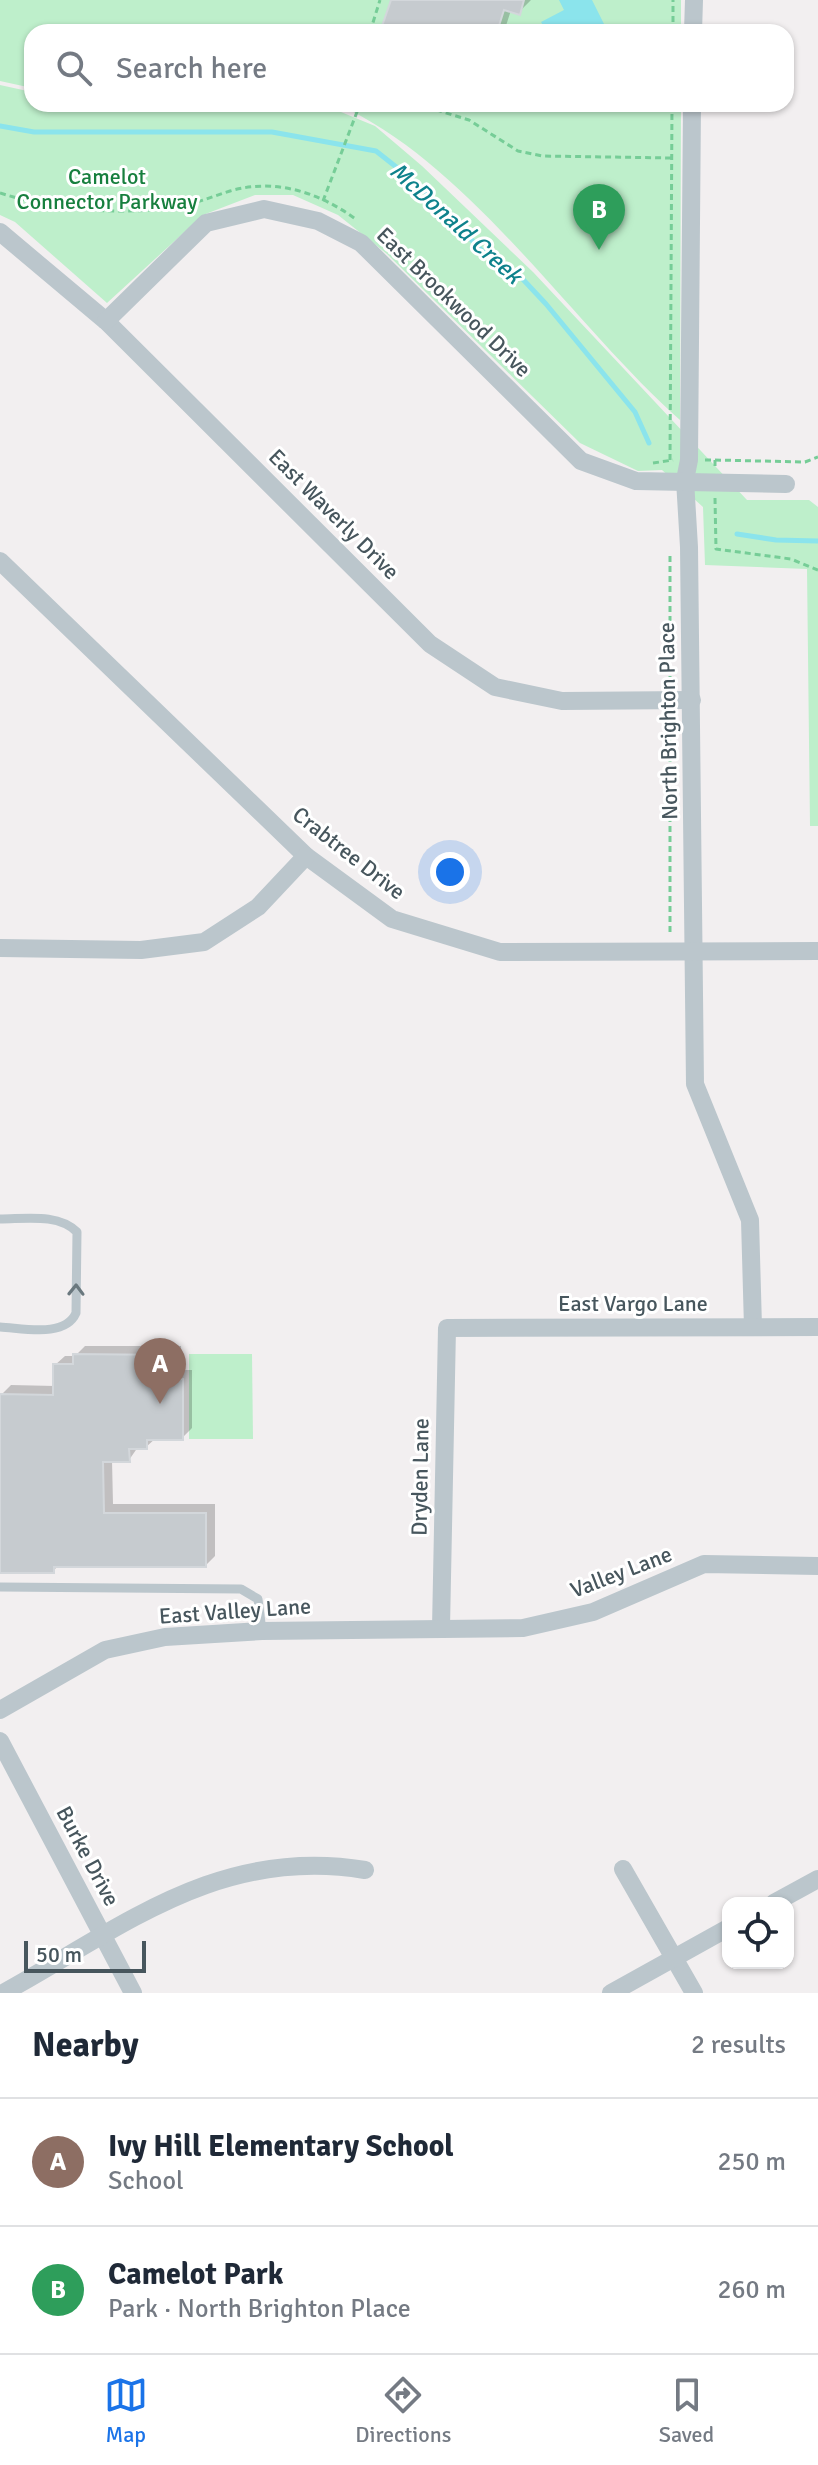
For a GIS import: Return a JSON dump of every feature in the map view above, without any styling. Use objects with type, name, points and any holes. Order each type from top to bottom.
[{"type":"street","points":[[693,24],[694,0]]},
{"type":"street","name":"North Brighton Place","points":[[692,112],[689,460],[685,480],[692,700],[695,1084],[750,1220],[753,1327]]},
{"type":"street","name":"East Brookwood Drive","points":[[106,321],[206,223],[264,209],[318,221],[361,243],[581,461],[636,481],[786,484]]},
{"type":"street","name":"East Waverly Drive","points":[[0,232],[106,321],[430,644],[495,687],[562,701],[692,700]]},
{"type":"street","name":"Crabtree Drive","points":[[0,561],[306,856],[392,919],[500,952],[818,951]]},
{"type":"street","points":[[0,948],[141,950],[204,942],[258,907],[306,856]]},
{"type":"street","name":"East Vargo Lane","points":[[447,1328],[818,1327]]},
{"type":"street","name":"Dryden Lane","points":[[441,1628],[447,1328]]},
{"type":"street","name":"Valley Lane","points":[[441,1628],[523,1628],[593,1612],[704,1564],[818,1566]]},
{"type":"street","name":"East Valley Lane","points":[[0,1710],[105,1650],[165,1637],[262,1631],[441,1628]]},
{"type":"street","name":"Burke Drive","points":[[0,1741],[133,1993]]},
{"type":"street","points":[[3,1993],[175,1897],[235,1875],[306,1863],[365,1870]]},
{"type":"street","points":[[623,1869],[694,1993]]},
{"type":"street","points":[[785,1897],[818,1879]]},
{"type":"street","points":[[611,1993],[722,1931]]},
{"type":"lane","points":[[0,1219],[68,1222],[77,1232],[76,1313],[72,1322],[60,1329],[0,1327]]},
{"type":"lane","points":[[0,1587],[241,1589],[258,1599],[262,1631]]},
{"type":"path","points":[[372,24],[380,0]]},
{"type":"path","points":[[673,0],[673,24]]},
{"type":"path","points":[[323,201],[357,112]]},
{"type":"path","points":[[443,112],[469,120],[518,151],[542,156],[672,158]]},
{"type":"path","points":[[715,460],[805,462],[818,457]]},
{"type":"green space","points":[[0,0],[681,0],[681,24],[24,24],[24,86],[0,81]]},
{"type":"green space","name":"Camelot Connector Parkway","points":[[0,85],[24,90],[24,112],[341,112],[375,126],[422,166],[533,272],[747,500],[809,500],[818,507],[818,826],[810,826],[807,569],[705,565],[703,507],[662,470],[638,471],[580,443],[387,254],[338,215],[293,195],[255,195],[203,215],[107,303],[15,222],[0,215]]},
{"type":"green space","points":[[351,112],[681,112],[680,420],[639,381],[475,205],[431,165],[385,131]]},
{"type":"green space","points":[[189,1354],[252,1354],[253,1439],[189,1439]]},
{"type":"water","points":[[559,0],[592,0],[604,24],[541,22],[564,10]]},
{"type":"building","points":[[391,0],[524,0],[520,15],[504,10],[500,24],[383,24]]},
{"type":"building","points":[[73,1354],[172,1355],[173,1379],[183,1379],[183,1440],[147,1440],[147,1449],[129,1449],[130,1462],[103,1462],[104,1513],[206,1513],[206,1567],[54,1567],[54,1573],[0,1573],[0,1394],[53,1395],[53,1364],[73,1364]]},
{"type":"waterway","name":"McDonald Creek","points":[[0,126],[34,132],[272,132],[376,151],[419,185],[483,252],[517,273],[546,304],[635,412],[649,443]]},
{"type":"waterway","name":"McDonald Creek","points":[[737,534],[776,540],[818,541]]},
{"type":"place","name":"Camelot Park","points":[[599,250]]},
{"type":"place","name":"Ivy Hill Elementary School","points":[[160,1404]]}]
